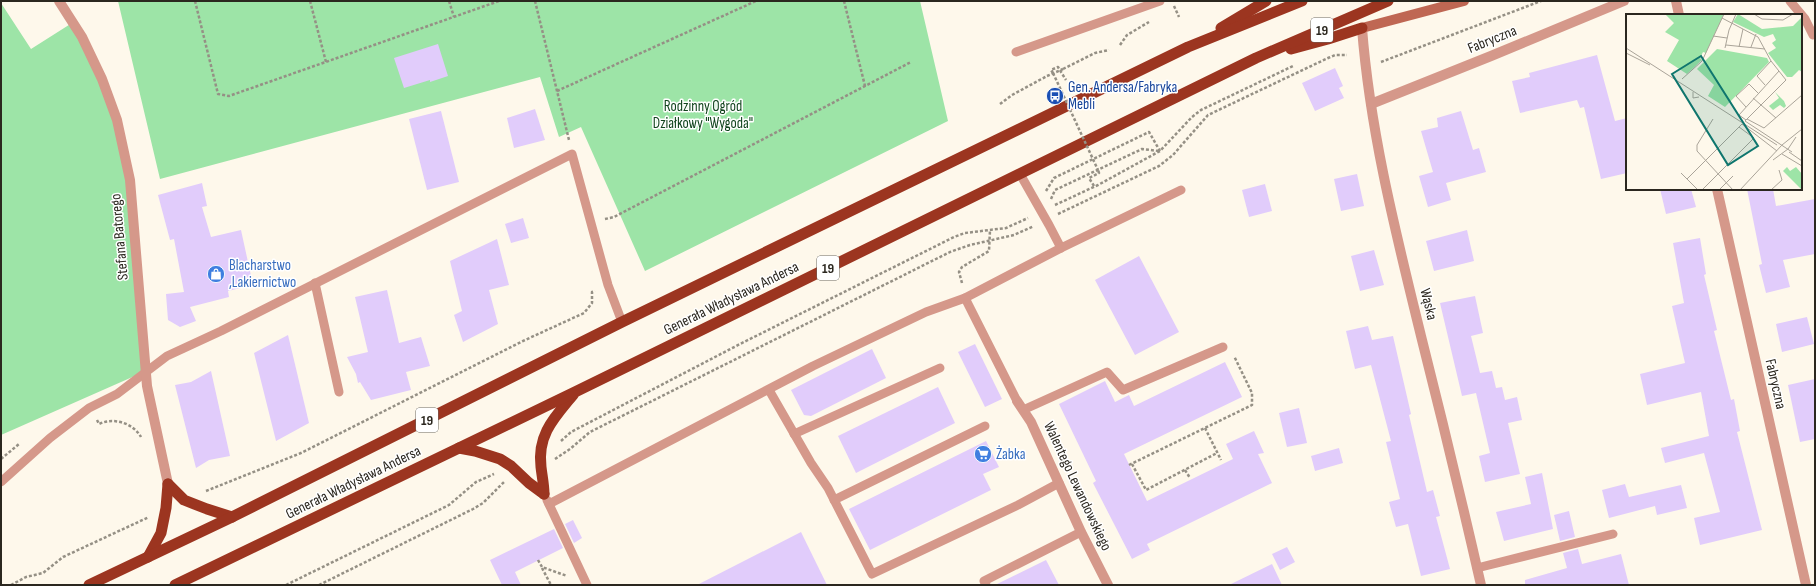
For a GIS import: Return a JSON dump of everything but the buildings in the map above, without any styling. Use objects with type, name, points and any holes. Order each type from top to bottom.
[{"type":"highway","points":[[1188,47],[1266,1]]},
{"type":"highway","name":"Generała Władysława Andersa","points":[[89,585],[232,517],[622,322],[1188,47],[1302,1]]},
{"type":"highway","name":"Generała Władysława Andersa","points":[[175,585],[575,392],[1256,58],[1388,1]]},
{"type":"highway","points":[[1256,58],[1328,39],[1362,28]]},
{"type":"highway","points":[[547,499],[540,453],[543,437],[552,422],[575,392]]},
{"type":"highway","points":[[459,448],[475,451],[500,459],[516,470],[547,499]]},
{"type":"highway","points":[[168,484],[184,500],[232,517]]},
{"type":"highway","points":[[148,557],[161,533],[166,508],[168,484]]},
{"type":"main road","points":[[1362,28],[1464,1]]},
{"type":"street","name":"Stefana Batorego","points":[[58,1],[82,37],[102,79],[117,120],[130,180],[147,386],[168,484]]},
{"type":"street","name":"Fabryczna","points":[[1371,104],[1624,1]]},
{"type":"street","points":[[1676,1],[1679,14]]},
{"type":"street","name":"Wąska","points":[[1362,28],[1371,104],[1394,227],[1481,585]]},
{"type":"street","name":"Fabryczna","points":[[1717,190],[1806,585]]},
{"type":"street","name":"Walentego Lewandowskiego","points":[[1017,401],[1032,422],[1081,532],[1108,585]]},
{"type":"lane","points":[[1016,52],[1160,1]]},
{"type":"lane","points":[[1790,1],[1801,14]]},
{"type":"lane","points":[[1802,15],[1814,34]]},
{"type":"lane","points":[[1,482],[50,438],[90,408],[117,394],[167,356],[222,331],[572,154],[608,285],[622,322]]},
{"type":"lane","points":[[1020,174],[1045,214],[1061,248]]},
{"type":"lane","points":[[587,585],[547,499],[769,390],[813,366],[919,315],[976,294],[1061,248],[1181,190]]},
{"type":"lane","points":[[315,283],[339,392]]},
{"type":"lane","points":[[965,298],[1017,401]]},
{"type":"lane","points":[[1023,410],[1107,372],[1123,390],[1223,347]]},
{"type":"lane","points":[[794,434],[940,368]]},
{"type":"lane","points":[[769,390],[811,463],[828,488],[872,574],[1018,505],[1059,483]]},
{"type":"lane","points":[[834,500],[985,426]]},
{"type":"lane","points":[[986,585],[984,581],[1081,532]]},
{"type":"lane","points":[[1477,568],[1613,534]]},
{"type":"path","points":[[195,1],[218,94],[229,96],[499,1]]},
{"type":"path","points":[[310,1],[326,62]]},
{"type":"path","points":[[449,1],[454,17]]},
{"type":"path","points":[[535,1],[567,133]]},
{"type":"path","points":[[556,91],[756,1]]},
{"type":"path","points":[[844,1],[865,86]]},
{"type":"path","points":[[1344,49],[1351,60],[1382,62],[1541,1]]},
{"type":"path","points":[[1174,6],[1179,17]]},
{"type":"path","points":[[1000,104],[1012,95],[1053,73],[1095,53],[1109,50]]},
{"type":"path","points":[[540,453],[548,451],[571,432],[740,344],[954,237],[965,233],[1006,228],[1045,214],[1159,166],[1173,155],[1208,116],[1328,58],[1335,55],[1347,55]]},
{"type":"path","points":[[620,214],[911,62]]},
{"type":"path","points":[[541,467],[570,449],[590,432],[950,252],[970,245],[1014,235],[1045,214],[1160,151],[1192,117],[1201,110],[1296,64]]},
{"type":"path","points":[[1066,80],[1058,67],[1051,70],[1098,170]]},
{"type":"path","points":[[1045,214],[1046,188],[1054,178],[1149,132],[1160,151]]},
{"type":"path","points":[[1045,214],[1055,190],[1142,149],[1160,151]]},
{"type":"path","points":[[1094,186],[1089,178],[1099,173],[1098,170]]},
{"type":"path","points":[[965,298],[964,288],[959,272],[962,267],[989,251],[990,230]]},
{"type":"path","points":[[204,492],[301,453],[523,341],[584,312],[592,303],[592,292],[608,285]]},
{"type":"path","points":[[1218,453],[1146,490],[1131,464],[1252,405],[1252,393],[1232,350],[1223,347]]},
{"type":"path","points":[[90,408],[99,424],[106,421],[117,421],[130,425],[142,438]]},
{"type":"path","points":[[1205,428],[1221,460]]},
{"type":"path","points":[[1,459],[22,441]]},
{"type":"path","points":[[286,585],[449,505],[476,482],[516,470]]},
{"type":"path","points":[[318,585],[473,509],[483,503],[516,470]]},
{"type":"path","points":[[1185,470],[1190,478]]},
{"type":"path","points":[[11,585],[26,578],[43,573],[63,557],[153,514]]},
{"type":"path","points":[[538,560],[551,585]]},
{"type":"path","points":[[542,567],[567,577],[580,569]]},
{"type":"green space","name":"Rodzinny Ogród Działkowy \"Wygoda\"","points":[[118,1],[920,1],[948,121],[645,271],[581,127],[559,137],[540,77],[160,179]]},
{"type":"green space","points":[[1,3],[31,49],[72,23],[102,80],[130,180],[146,371],[1,435]]},
{"type":"place","name":"Gen. Andersa/Fabryka Mebli","points":[[1055,96]]},
{"type":"place","name":"Blacharstwo ,Lakiernictwo","points":[[216,274]]},
{"type":"place","name":"Żabka","points":[[983,454]]}]
